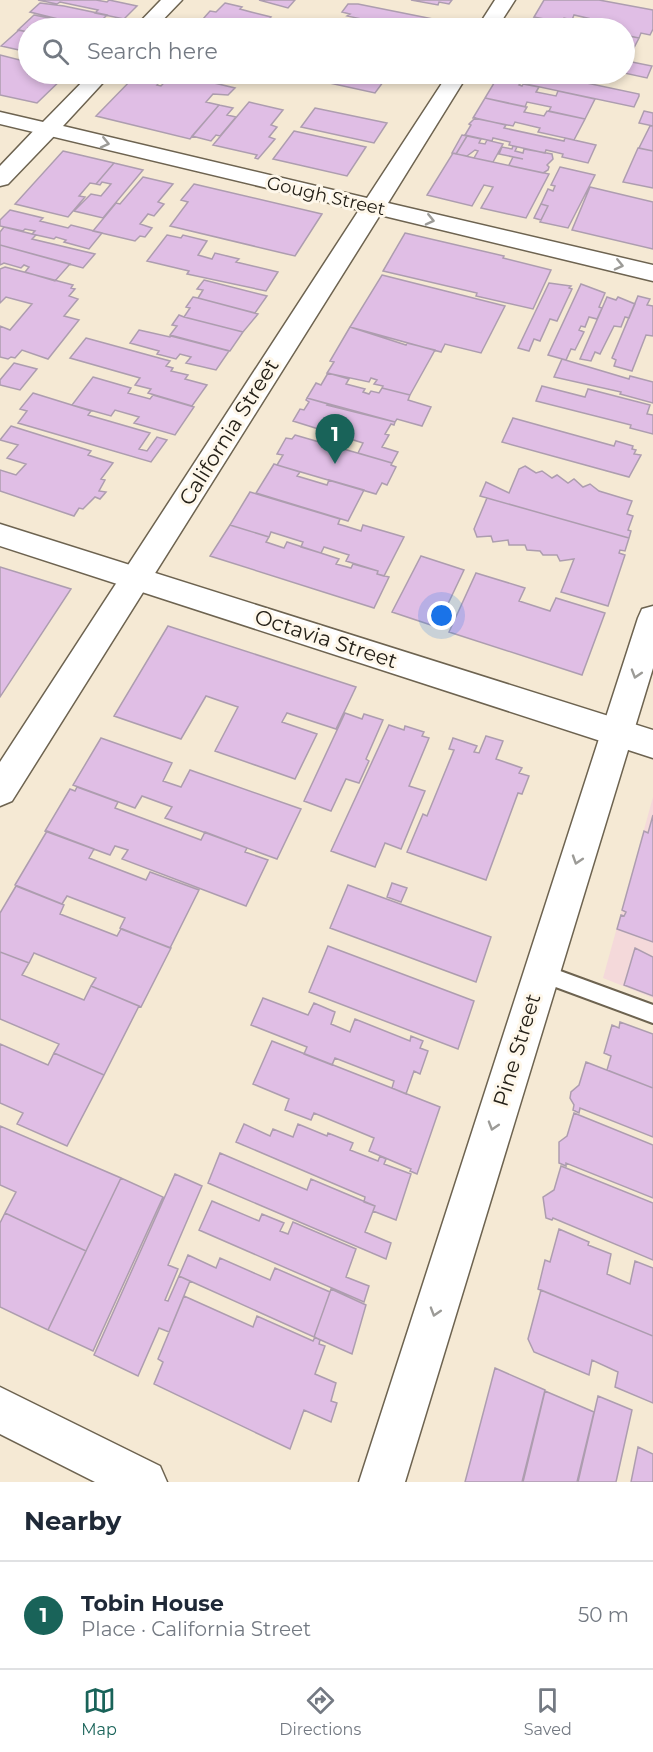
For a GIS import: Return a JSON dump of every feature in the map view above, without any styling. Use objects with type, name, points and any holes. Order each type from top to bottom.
[{"type":"street","points":[[154,18],[172,0]]},
{"type":"street","points":[[493,18],[505,0]]},
{"type":"street","points":[[0,179],[91,84]]},
{"type":"street","name":"California Street","points":[[0,791],[452,84]]},
{"type":"street","name":"Gough Street","points":[[0,118],[653,273]]},
{"type":"street","name":"Octavia Street","points":[[0,535],[653,744]]},
{"type":"street","name":"Pine Street","points":[[382,1482],[653,618]]},
{"type":"street","points":[[0,1410],[144,1482]]},
{"type":"lane","points":[[541,973],[653,1014]]},
{"type":"shaded area","points":[[653,797],[653,998],[603,978]]},
{"type":"building","points":[[38,0],[107,2],[109,0],[137,6],[125,18],[119,18],[95,13],[98,10],[60,2],[57,4]]},
{"type":"building","points":[[259,0],[295,0],[288,8]]},
{"type":"building","points":[[411,0],[452,0],[449,4],[439,2],[438,5]]},
{"type":"building","points":[[544,0],[599,0],[653,10],[653,29],[650,35],[641,33],[639,38],[635,37],[635,18],[587,18],[574,15],[573,18],[534,17]]},
{"type":"building","points":[[40,3],[107,15],[104,18],[54,18],[30,12]]},
{"type":"building","points":[[225,3],[271,17],[204,18],[210,11],[216,12]]},
{"type":"building","points":[[348,4],[358,4],[428,18],[356,18],[342,12]]},
{"type":"building","points":[[34,15],[49,18],[31,18]]},
{"type":"building","points":[[18,31],[18,50],[1,46]]},
{"type":"building","points":[[0,55],[18,60],[18,84],[57,84],[37,103],[0,95]]},
{"type":"building","points":[[635,62],[652,66],[647,78],[635,75]]},
{"type":"building","points":[[127,84],[158,84],[161,86],[163,84],[218,84],[235,88],[228,95],[213,94],[206,102],[219,105],[190,139],[96,116]]},
{"type":"building","points":[[334,84],[382,84],[375,93]]},
{"type":"building","points":[[493,84],[520,84],[522,86],[523,84],[539,87],[536,92],[556,96],[558,91],[595,99],[585,119],[549,111],[551,107],[527,102],[525,107],[485,98]]},
{"type":"building","points":[[525,84],[592,84],[639,94],[634,107]]},
{"type":"building","points":[[485,98],[527,107],[524,112],[544,116],[547,111],[585,119],[574,140],[538,132],[540,128],[515,122],[513,126],[473,118]]},
{"type":"building","points":[[249,102],[283,110],[271,125],[277,127],[269,137],[275,139],[258,159],[255,158],[257,155],[213,145]]},
{"type":"building","points":[[219,105],[233,108],[227,115],[236,117],[220,136],[216,135],[211,141],[192,136]]},
{"type":"building","points":[[315,108],[387,123],[374,143],[301,127]]},
{"type":"building","points":[[644,111],[653,113],[653,126],[639,123]]},
{"type":"building","points":[[475,118],[506,125],[504,128],[564,141],[565,138],[596,145],[588,163],[562,157],[563,154],[546,150],[545,153],[509,145],[510,142],[493,138],[492,141],[465,135],[471,125],[469,124]]},
{"type":"building","points":[[650,126],[653,126],[653,151],[639,148]]},
{"type":"building","points":[[294,131],[366,147],[347,176],[273,159]]},
{"type":"building","points":[[462,135],[467,136],[456,154],[452,153]]},
{"type":"building","points":[[467,136],[481,139],[479,143],[485,144],[487,140],[503,144],[493,162],[474,158],[478,151],[475,150],[467,156],[456,154]]},
{"type":"building","points":[[513,146],[517,147],[515,151],[523,153],[524,149],[552,154],[553,159],[547,165],[548,170],[543,173],[509,165],[513,157],[523,159],[499,154],[502,147],[512,149]]},
{"type":"building","points":[[638,148],[653,151],[653,188],[623,182]]},
{"type":"building","points":[[63,151],[114,163],[96,184],[90,183],[79,196],[85,197],[68,217],[15,204]]},
{"type":"building","points":[[453,153],[549,174],[526,218],[481,208],[493,187],[484,185],[472,206],[427,195]]},
{"type":"building","points":[[114,163],[143,170],[103,218],[74,211],[91,194],[101,196],[111,184],[102,182],[100,185],[96,184]]},
{"type":"building","points":[[560,167],[595,175],[568,228],[540,222],[548,206],[541,204],[548,189],[553,191],[555,186],[551,185]]},
{"type":"building","points":[[143,177],[173,184],[158,202],[164,204],[154,216],[148,214],[140,224],[152,228],[145,237],[140,236],[135,241],[93,231],[116,203],[120,204]]},
{"type":"building","points":[[194,184],[322,214],[295,256],[170,226],[188,202],[181,200]]},
{"type":"building","points":[[590,187],[653,202],[653,249],[572,230]]},
{"type":"building","points":[[541,204],[548,206],[541,220],[534,218]]},
{"type":"building","points":[[10,210],[43,218],[40,221],[68,228],[71,225],[102,233],[89,249],[64,242],[66,240],[56,237],[54,239],[32,234],[35,231],[0,226],[0,220]]},
{"type":"building","points":[[4,227],[36,235],[32,239],[95,254],[83,268],[0,245],[0,232]]},
{"type":"building","points":[[405,233],[504,256],[503,258],[551,270],[533,309],[383,271]]},
{"type":"building","points":[[167,235],[181,238],[183,235],[207,241],[198,255],[212,259],[215,253],[239,259],[236,262],[278,272],[266,291],[187,274],[189,271],[147,261]]},
{"type":"building","points":[[0,245],[70,264],[55,281],[25,272],[29,267],[24,265],[21,268],[4,263],[0,265]]},
{"type":"building","points":[[5,267],[73,285],[71,288],[75,289],[69,296],[78,299],[64,316],[79,320],[48,359],[22,350],[15,358],[0,357],[0,326],[10,330],[32,304],[6,297],[0,303],[0,269]]},
{"type":"building","points":[[382,275],[505,306],[481,353],[445,344],[441,352],[350,327]]},
{"type":"building","points":[[204,280],[267,296],[255,313],[198,298],[203,290],[197,289]]},
{"type":"building","points":[[549,283],[571,286],[569,288],[572,289],[557,321],[550,319],[540,341],[534,339],[529,351],[518,348]]},
{"type":"building","points":[[581,284],[605,293],[597,319],[589,317],[585,327],[581,326],[579,330],[584,332],[575,350],[571,349],[566,360],[548,355]]},
{"type":"building","points":[[638,296],[650,299],[647,305],[653,306],[653,336],[646,335],[632,371],[614,366],[616,360],[612,358]]},
{"type":"building","points":[[193,297],[258,314],[243,332],[184,317],[190,308],[186,307]]},
{"type":"building","points":[[607,297],[616,300],[618,297],[635,304],[629,318],[625,317],[621,327],[614,326],[600,354],[595,352],[591,361],[580,359]]},
{"type":"building","points":[[179,315],[243,332],[230,351],[170,335],[177,326],[172,325]]},
{"type":"building","points":[[350,327],[406,345],[407,343],[435,350],[410,395],[382,388],[383,386],[374,384],[377,380],[371,378],[369,382],[327,373],[334,362],[330,361]]},
{"type":"building","points":[[139,330],[229,351],[216,370],[186,363],[191,357],[180,354],[176,359],[157,354],[159,351],[130,343]]},
{"type":"building","points":[[86,338],[170,361],[166,366],[173,368],[171,371],[188,375],[185,379],[207,385],[192,406],[148,393],[151,389],[135,385],[140,378],[70,358]]},
{"type":"building","points":[[562,359],[629,379],[630,376],[653,382],[653,403],[620,394],[621,392],[554,377]]},
{"type":"building","points":[[14,363],[37,369],[20,390],[0,385],[0,380]]},
{"type":"building","points":[[328,373],[349,379],[346,384],[365,389],[363,392],[369,394],[371,391],[379,393],[382,388],[410,395],[408,400],[431,407],[422,426],[397,419],[395,422],[307,398],[316,383],[321,385]]},
{"type":"building","points":[[93,377],[131,388],[128,393],[150,399],[153,395],[194,407],[175,435],[134,423],[139,417],[115,410],[111,416],[72,405]]},
{"type":"building","points":[[542,386],[585,397],[588,389],[650,405],[647,414],[653,415],[653,434],[630,428],[631,425],[536,401]]},
{"type":"building","points":[[33,393],[91,411],[88,415],[150,433],[139,449],[147,451],[157,437],[167,440],[151,462],[18,423],[27,411],[20,409]]},
{"type":"building","points":[[307,398],[395,422],[385,434],[389,435],[382,447],[398,452],[392,463],[358,453],[363,443],[293,421],[300,409],[304,410],[309,402]]},
{"type":"building","points":[[513,418],[614,446],[616,441],[633,446],[632,449],[636,450],[634,454],[641,455],[629,477],[502,442]]},
{"type":"building","points":[[11,426],[91,451],[88,455],[113,463],[101,479],[105,480],[99,491],[106,492],[100,499],[95,497],[83,509],[79,508],[74,516],[0,491],[0,470],[16,475],[26,464],[7,458],[18,445],[0,440]]},
{"type":"building","points":[[295,435],[392,463],[391,465],[396,467],[387,485],[382,483],[376,494],[277,465],[283,455],[277,454],[286,438],[292,439]]},
{"type":"building","points":[[274,464],[300,472],[297,476],[327,485],[329,480],[364,490],[348,521],[256,493]]},
{"type":"building","points":[[525,466],[536,473],[542,471],[552,478],[557,475],[568,483],[574,479],[583,487],[590,484],[599,491],[632,501],[627,514],[633,516],[628,530],[631,531],[629,538],[480,496],[486,482],[509,493],[519,469]]},
{"type":"building","points":[[250,492],[340,519],[338,524],[361,531],[363,525],[404,537],[384,576],[377,574],[378,571],[346,561],[349,555],[324,547],[321,553],[301,547],[303,542],[271,532],[269,537],[230,525]]},
{"type":"building","points":[[487,498],[629,538],[625,551],[620,550],[619,553],[625,555],[608,606],[561,592],[574,559],[560,561],[557,555],[543,555],[540,551],[527,550],[525,545],[509,545],[508,540],[493,542],[491,536],[477,537],[474,529]]},
{"type":"building","points":[[230,525],[269,537],[266,542],[284,548],[287,542],[339,559],[336,564],[351,568],[353,564],[378,571],[377,574],[389,577],[374,608],[210,556]]},
{"type":"building","points":[[421,556],[464,570],[437,627],[392,612]]},
{"type":"building","points":[[0,567],[71,589],[0,697]]},
{"type":"building","points":[[476,573],[525,588],[519,601],[550,611],[556,598],[605,613],[582,675],[449,632]]},
{"type":"building","points":[[168,626],[356,687],[336,729],[287,713],[282,722],[317,734],[295,779],[215,751],[238,707],[206,696],[181,739],[114,716]]},
{"type":"building","points":[[345,713],[362,719],[364,714],[383,720],[366,759],[369,761],[359,783],[346,779],[331,811],[304,801]]},
{"type":"building","points":[[389,725],[404,730],[405,726],[424,732],[422,736],[429,738],[409,786],[425,791],[401,849],[385,843],[375,867],[331,851]]},
{"type":"building","points":[[486,736],[503,741],[496,759],[522,768],[519,773],[529,776],[522,794],[518,793],[486,880],[407,852],[423,814],[427,816],[454,750],[449,749],[453,738],[477,746],[474,752],[479,753]]},
{"type":"building","points":[[101,738],[172,763],[163,781],[181,787],[190,770],[301,809],[277,859],[165,818],[172,807],[142,796],[135,808],[73,785]]},
{"type":"building","points":[[77,787],[118,802],[115,808],[201,840],[205,832],[247,848],[245,852],[268,860],[246,906],[122,859],[128,850],[115,846],[110,855],[45,831],[70,789],[75,791]]},
{"type":"building","points":[[653,815],[653,942],[617,929],[621,915],[624,916],[626,912],[622,910],[644,831],[648,833]]},
{"type":"building","points":[[47,831],[94,849],[89,858],[146,880],[150,872],[199,890],[170,948],[120,928],[125,918],[67,896],[62,904],[15,885]]},
{"type":"building","points":[[392,883],[407,888],[401,902],[387,897]]},
{"type":"building","points":[[348,885],[491,937],[476,982],[330,928]]},
{"type":"building","points":[[16,886],[64,905],[60,914],[117,936],[121,929],[171,948],[141,1007],[91,986],[96,978],[34,953],[29,963],[0,952],[0,913]]},
{"type":"building","points":[[328,946],[474,1001],[458,1049],[309,992]]},
{"type":"building","points":[[635,948],[653,957],[653,996],[624,985]]},
{"type":"building","points":[[0,952],[29,963],[22,975],[84,1000],[91,986],[139,1006],[104,1075],[54,1053],[59,1044],[0,1019]]},
{"type":"building","points":[[263,998],[308,1015],[314,1003],[335,1012],[331,1024],[350,1032],[355,1019],[410,1041],[411,1036],[423,1041],[420,1048],[428,1051],[420,1074],[414,1071],[406,1094],[392,1088],[394,1081],[335,1058],[332,1065],[304,1054],[307,1047],[251,1025]]},
{"type":"building","points":[[620,1022],[653,1034],[653,1088],[607,1070],[611,1056],[604,1053],[612,1025],[619,1028]]},
{"type":"building","points":[[272,1041],[440,1107],[417,1174],[410,1171],[411,1169],[369,1151],[374,1138],[314,1113],[311,1120],[285,1110],[289,1099],[253,1084]]},
{"type":"building","points":[[0,1044],[48,1065],[54,1053],[104,1075],[67,1146],[17,1124],[23,1113],[0,1103]]},
{"type":"building","points":[[586,1062],[653,1088],[653,1137],[580,1108],[579,1113],[573,1110],[571,1092],[579,1085]]},
{"type":"building","points":[[574,1113],[653,1145],[653,1198],[566,1163],[566,1166],[559,1163],[559,1142],[567,1136]]},
{"type":"building","points":[[244,1124],[270,1136],[273,1129],[293,1137],[298,1124],[327,1136],[328,1133],[353,1143],[350,1150],[378,1161],[380,1156],[386,1159],[384,1164],[411,1174],[396,1220],[373,1211],[375,1206],[364,1202],[365,1197],[236,1142]]},
{"type":"building","points":[[0,1126],[121,1178],[86,1251],[5,1213],[16,1192],[0,1185]]},
{"type":"building","points":[[220,1153],[307,1190],[311,1179],[375,1206],[365,1232],[391,1243],[386,1259],[208,1183]]},
{"type":"building","points":[[561,1166],[653,1203],[653,1260],[553,1218],[552,1220],[546,1218],[543,1197],[554,1190]]},
{"type":"building","points":[[175,1174],[202,1186],[168,1265],[178,1269],[165,1300],[168,1301],[179,1276],[190,1281],[169,1332],[159,1328],[138,1376],[94,1355]]},
{"type":"building","points":[[121,1178],[163,1197],[93,1351],[48,1330]]},
{"type":"building","points":[[212,1201],[259,1221],[262,1214],[284,1223],[280,1231],[288,1234],[293,1222],[356,1249],[346,1277],[369,1286],[364,1302],[199,1230]]},
{"type":"building","points":[[5,1213],[86,1251],[48,1330],[0,1307],[0,1223]]},
{"type":"building","points":[[559,1229],[589,1242],[588,1245],[611,1254],[607,1274],[630,1284],[635,1261],[653,1268],[653,1336],[538,1289],[545,1260],[550,1262]]},
{"type":"building","points":[[188,1255],[216,1268],[220,1258],[270,1280],[275,1268],[330,1292],[314,1337],[179,1276]]},
{"type":"building","points":[[331,1289],[366,1305],[352,1354],[314,1337]]},
{"type":"building","points":[[541,1290],[653,1336],[653,1403],[615,1387],[618,1372],[592,1360],[589,1375],[534,1352],[528,1339]]},
{"type":"building","points":[[184,1296],[253,1327],[257,1316],[313,1341],[315,1337],[320,1340],[319,1344],[325,1346],[315,1374],[336,1383],[331,1401],[337,1403],[331,1422],[304,1410],[290,1449],[154,1384],[163,1362],[158,1359]]},
{"type":"building","points":[[495,1368],[545,1390],[522,1482],[465,1482]]},
{"type":"building","points":[[545,1391],[594,1412],[577,1482],[523,1482]]},
{"type":"building","points":[[598,1396],[632,1410],[616,1482],[578,1482]]},
{"type":"building","points":[[638,1447],[653,1454],[653,1482],[631,1482]]},
{"type":"place","name":"Tobin House","points":[[335,464]]}]
